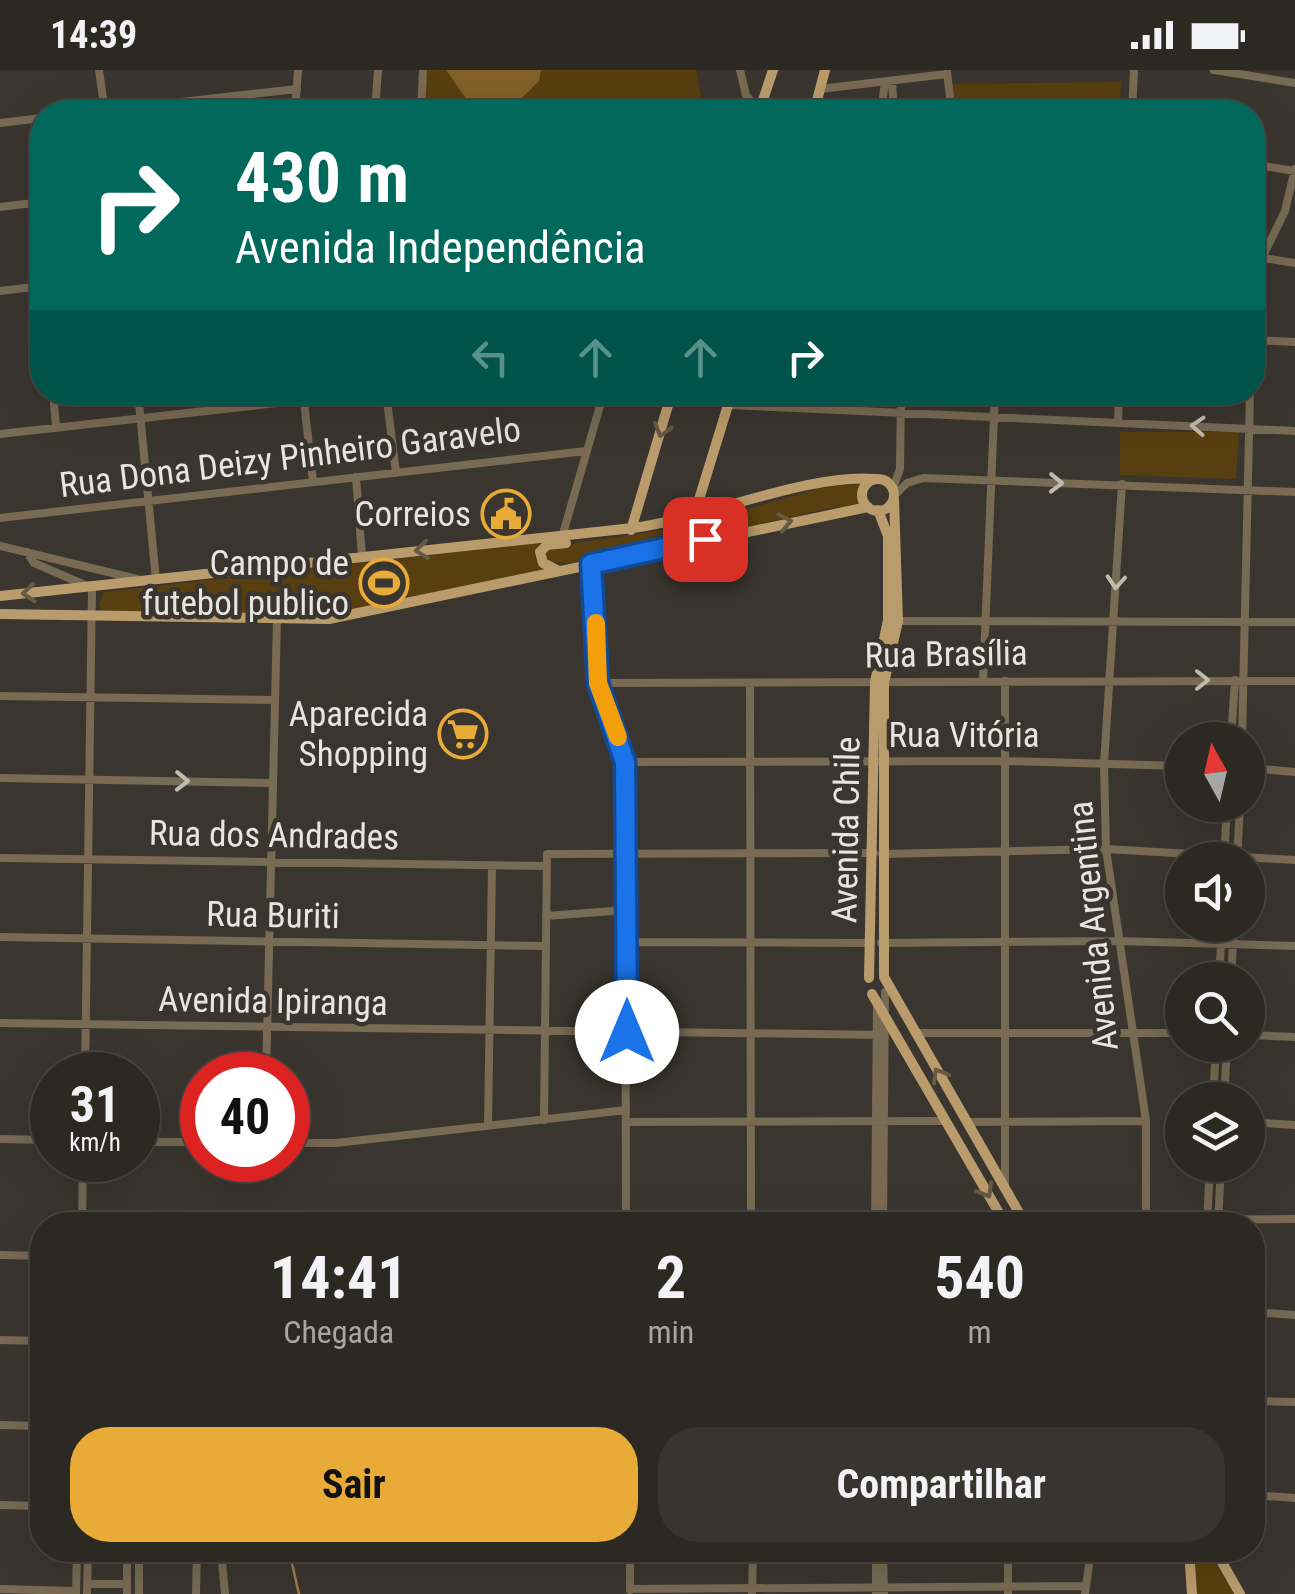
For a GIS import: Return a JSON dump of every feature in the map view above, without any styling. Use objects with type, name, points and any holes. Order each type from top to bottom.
[{"type":"main road","points":[[763,100],[774,70]]},
{"type":"main road","points":[[817,100],[824,70]]},
{"type":"main road","points":[[563,570],[542,563],[542,548],[618,536],[633,528],[668,405]]},
{"type":"main road","points":[[621,558],[684,536],[729,405]]},
{"type":"main road","points":[[0,596],[672,523],[835,479],[875,479],[886,480],[894,494],[893,621]]},
{"type":"main road","points":[[875,479],[863,489],[888,536],[893,621]]},
{"type":"main road","points":[[0,614],[277,620],[343,617],[890,506],[894,494]]},
{"type":"main road","points":[[671,542],[677,535],[672,523]]},
{"type":"main road","name":"Avenida Chile","points":[[877,943],[867,989],[881,990],[877,943],[879,682],[893,621]]},
{"type":"main road","points":[[881,990],[884,1016],[999,1212]]},
{"type":"main road","points":[[881,990],[916,1033],[1019,1212]]},
{"type":"main road","points":[[1191,1562],[1192,1594]]},
{"type":"main road","points":[[1222,1562],[1240,1594]]},
{"type":"street","points":[[99,70],[103,100]]},
{"type":"street","points":[[296,100],[298,70]]},
{"type":"street","points":[[376,100],[378,70]]},
{"type":"street","points":[[422,100],[423,70]]},
{"type":"street","points":[[740,70],[750,100],[763,100]]},
{"type":"street","points":[[1133,100],[1134,70]]},
{"type":"street","points":[[1214,70],[1295,84]]},
{"type":"street","points":[[820,88],[947,72],[950,100]]},
{"type":"street","points":[[883,100],[888,82]]},
{"type":"street","points":[[888,82],[892,100]]},
{"type":"street","points":[[201,100],[297,88]]},
{"type":"street","points":[[0,124],[30,120]]},
{"type":"street","points":[[1265,166],[1295,170],[1285,211],[1265,256]]},
{"type":"street","points":[[0,207],[30,203]]},
{"type":"street","points":[[1265,258],[1295,263]]},
{"type":"street","points":[[0,291],[30,289]]},
{"type":"street","points":[[1265,342],[1295,342]]},
{"type":"street","points":[[54,405],[56,426]]},
{"type":"street","points":[[0,546],[151,580],[150,500],[140,405]]},
{"type":"street","points":[[0,434],[241,405]]},
{"type":"street","points":[[305,405],[314,482]]},
{"type":"street","points":[[388,405],[396,472]]},
{"type":"street","points":[[562,536],[600,405]]},
{"type":"street","points":[[729,405],[1295,431]]},
{"type":"street","points":[[894,494],[900,469],[900,405]]},
{"type":"street","points":[[982,681],[996,405]]},
{"type":"street","points":[[1118,423],[1119,405]]},
{"type":"street","points":[[1233,722],[1245,621],[1249,405]]},
{"type":"street","name":"Rua Dona Deizy Pinheiro Garavelo","points":[[0,518],[586,451]]},
{"type":"street","points":[[356,478],[362,556]]},
{"type":"street","points":[[894,494],[923,478],[1295,492]]},
{"type":"street","name":"Avenida Argentina","points":[[1122,484],[1104,764],[1106,850],[1146,1120],[1147,1212]]},
{"type":"street","points":[[27,552],[34,563],[92,588],[85,1052]]},
{"type":"street","points":[[591,564],[598,683],[625,762],[626,1212]]},
{"type":"street","points":[[266,1052],[277,620]]},
{"type":"street","points":[[893,621],[1295,622]]},
{"type":"street","points":[[1239,680],[1241,722]]},
{"type":"street","points":[[1005,681],[1005,1188]]},
{"type":"street","name":"Rua Brasília","points":[[598,683],[1295,681]]},
{"type":"street","points":[[750,684],[751,1212]]},
{"type":"street","points":[[0,696],[275,700]]},
{"type":"street","name":"Rua Vitória","points":[[625,762],[1006,761],[1165,766]]},
{"type":"street","points":[[1265,769],[1295,772]]},
{"type":"street","points":[[0,778],[273,783]]},
{"type":"street","points":[[544,1120],[547,854],[1106,850],[1165,854]]},
{"type":"street","name":"Rua dos Andrades","points":[[0,858],[546,866]]},
{"type":"street","points":[[1265,859],[1295,860]]},
{"type":"street","points":[[488,1126],[492,866]]},
{"type":"street","points":[[546,916],[626,910]]},
{"type":"street","name":"Rua Buriti","points":[[0,938],[546,946]]},
{"type":"street","points":[[626,942],[1165,941]]},
{"type":"street","points":[[1220,962],[1222,942]]},
{"type":"street","points":[[1232,962],[1234,942],[1295,946]]},
{"type":"street","name":"Avenida Chile","points":[[879,1212],[881,990]]},
{"type":"street","name":"Avenida Chile","points":[[879,1035],[884,1016]]},
{"type":"street","name":"Avenida Ipiranga","points":[[0,1023],[879,1035]]},
{"type":"street","points":[[916,1033],[1165,1033]]},
{"type":"street","points":[[1265,1036],[1295,1037]]},
{"type":"street","points":[[310,1143],[626,1110]]},
{"type":"street","points":[[967,1122],[1146,1120]]},
{"type":"street","points":[[626,1122],[946,1121]]},
{"type":"street","points":[[1265,1123],[1295,1125]]},
{"type":"street","points":[[0,1139],[30,1140]]},
{"type":"street","points":[[82,1212],[83,1182]]},
{"type":"street","points":[[1208,1212],[1209,1182]]},
{"type":"street","points":[[1218,1212],[1219,1182]]},
{"type":"street","points":[[1265,1220],[1295,1219]]},
{"type":"street","points":[[0,1255],[30,1256]]},
{"type":"street","points":[[1265,1313],[1295,1315]]},
{"type":"street","points":[[0,1340],[30,1341]]},
{"type":"street","points":[[1265,1401],[1295,1402]]},
{"type":"street","points":[[0,1425],[30,1426]]},
{"type":"street","points":[[1265,1496],[1295,1498]]},
{"type":"street","points":[[0,1505],[30,1506]]},
{"type":"street","points":[[0,1589],[76,1592],[76,1562]]},
{"type":"street","points":[[88,1562],[88,1589],[127,1589],[127,1562]]},
{"type":"street","points":[[138,1562],[139,1594]]},
{"type":"street","points":[[196,1594],[197,1562]]},
{"type":"street","points":[[223,1562],[224,1594]]},
{"type":"street","points":[[630,1562],[630,1591],[752,1591],[1086,1590],[1090,1562]]},
{"type":"street","points":[[752,1591],[753,1562]]},
{"type":"street","points":[[877,1562],[880,1591]]},
{"type":"street","points":[[880,1591],[883,1562]]},
{"type":"street","points":[[1008,1562],[1008,1591]]},
{"type":"shaded area","points":[[426,70],[696,70],[702,100],[425,100]]},
{"type":"shaded area","points":[[446,70],[541,70],[539,81],[520,100],[467,100]]},
{"type":"shaded area","points":[[1121,82],[1120,100],[955,100],[953,84]]},
{"type":"shaded area","points":[[1120,432],[1239,432],[1236,479],[1120,475]]},
{"type":"shaded area","points":[[862,484],[860,507],[836,507],[684,541],[695,524],[824,487]]},
{"type":"shaded area","points":[[670,529],[673,537],[627,553],[575,563],[545,561],[544,551],[550,547]]},
{"type":"shaded area","points":[[539,543],[535,558],[545,571],[328,616],[102,613],[99,604],[104,592]]},
{"type":"shaded area","points":[[1194,1562],[1215,1562],[1234,1594],[1197,1594]]},
{"type":"waterway","points":[[292,1562],[299,1594]]},
{"type":"slow traffic","points":[[596,623],[598,683],[618,737]]},
{"type":"place","name":"Correios","points":[[506,514]]},
{"type":"place","name":"Campo de futebol publico","points":[[384,583]]},
{"type":"place","name":"Aparecida Shopping","points":[[463,734]]},
{"type":"route","points":[[627,1032],[625,762],[598,683],[591,564],[705,539]]}]
